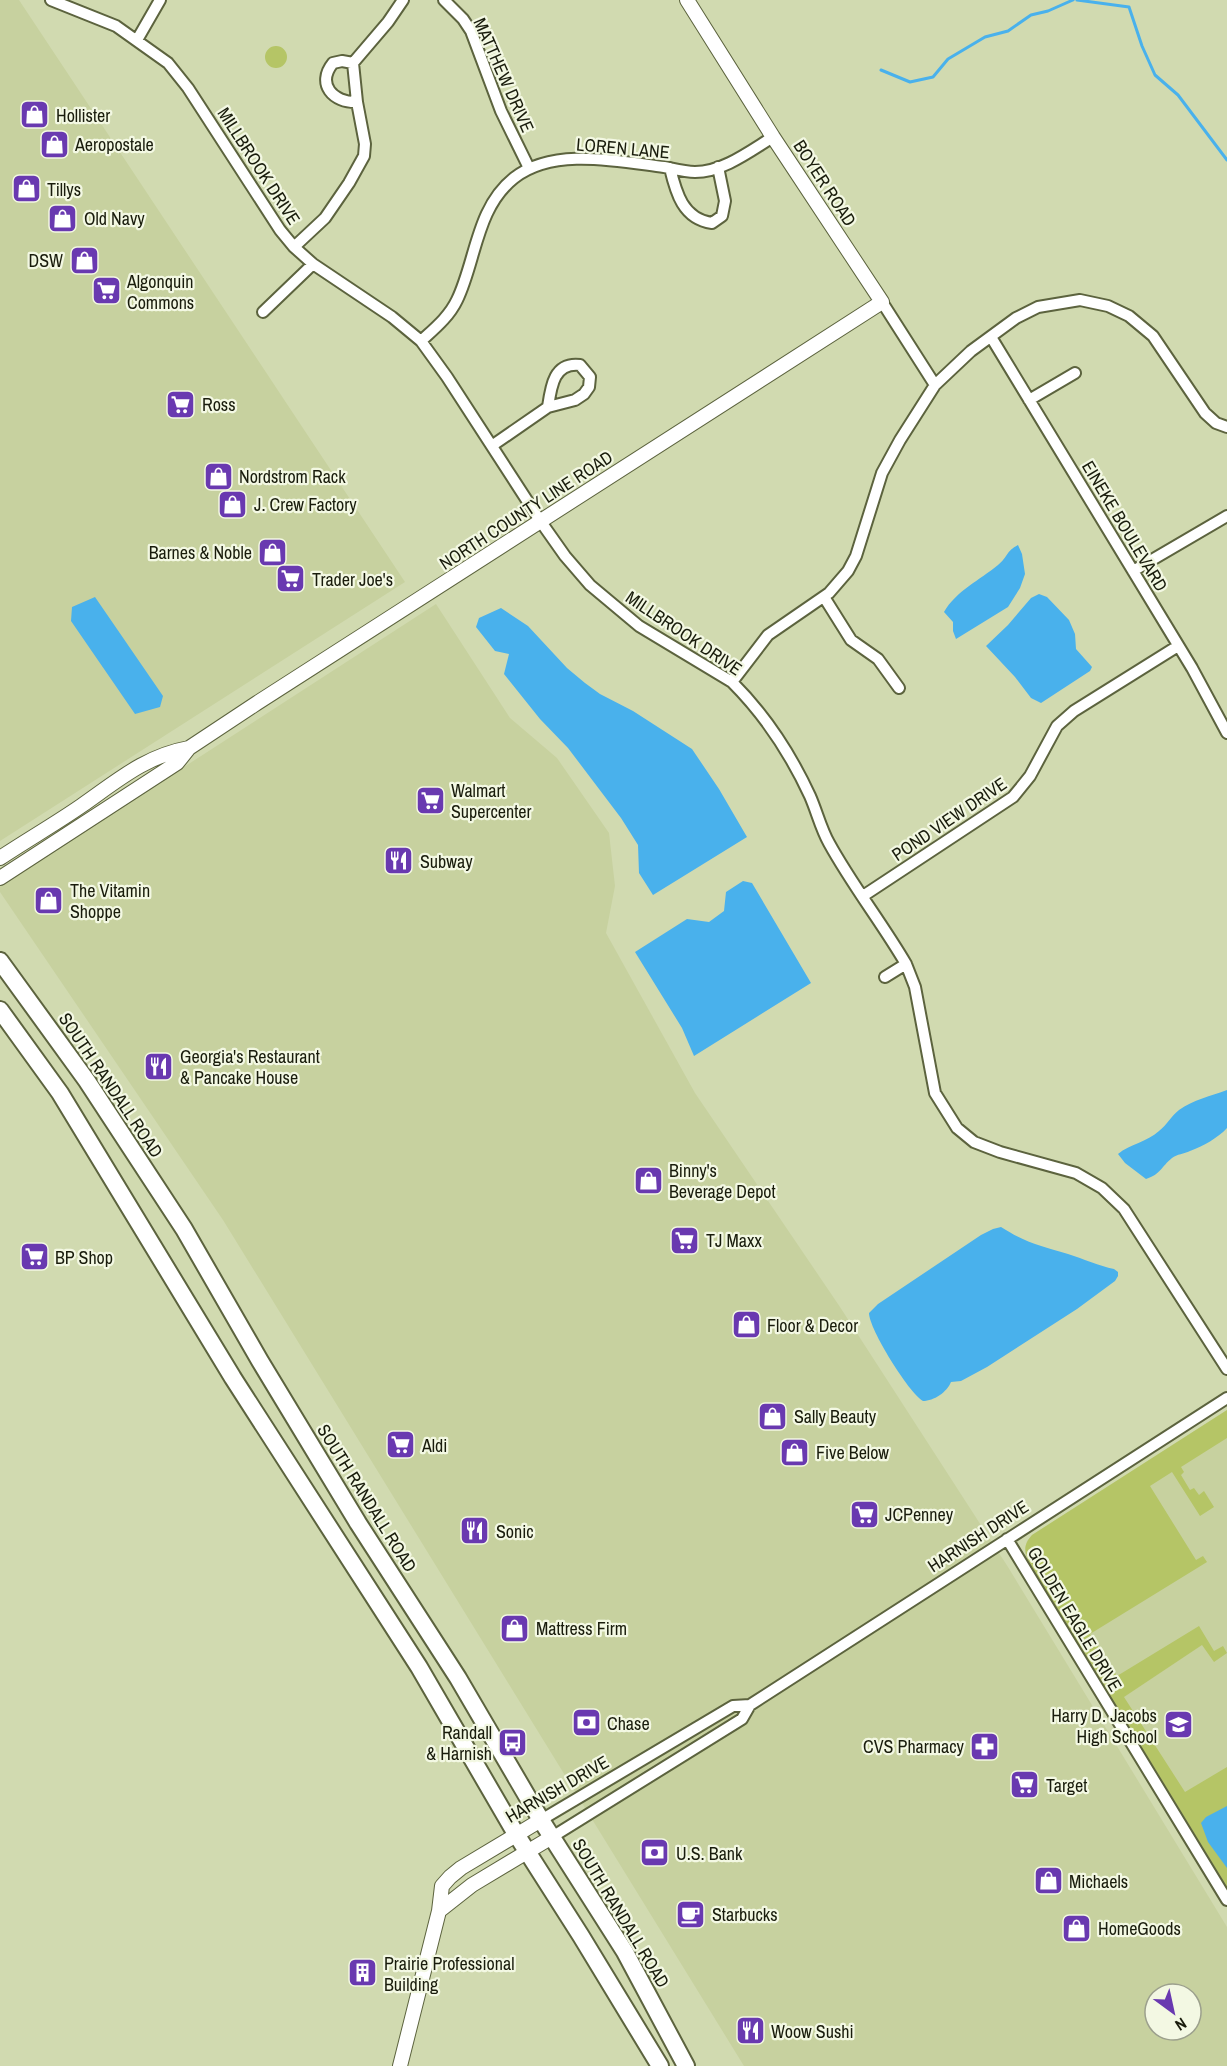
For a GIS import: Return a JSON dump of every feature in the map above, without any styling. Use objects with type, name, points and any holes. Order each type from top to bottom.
[{"type":"main road","name":"SOUTH RANDALL ROAD","points":[[0,961],[87,1081],[184,1229],[260,1361],[358,1523],[458,1678],[541,1820],[625,1952],[686,2066]]},
{"type":"main road","points":[[0,1010],[60,1093],[233,1378],[419,1668],[516,1834],[660,2066]]},
{"type":"street","name":"MILLBROOK DRIVE","points":[[51,0],[116,26],[168,63],[179,75],[280,230],[294,247],[313,264],[392,317],[421,342],[493,445],[541,522],[565,556],[590,585],[639,626],[732,682],[761,716],[792,764],[810,798],[827,841],[906,964],[915,987],[935,1093],[957,1128],[974,1142],[1000,1152],[1076,1173],[1113,1197],[1124,1209],[1227,1369]]},
{"type":"street","points":[[137,40],[160,0]]},
{"type":"street","points":[[294,247],[325,218],[360,165],[365,144],[353,63],[388,22],[403,0]]},
{"type":"street","name":"MATTHEW DRIVE","points":[[444,0],[463,19],[471,31],[501,111],[529,168]]},
{"type":"street","name":"BOYER ROAD","points":[[687,0],[935,385]]},
{"type":"street","points":[[353,63],[342,61],[333,63],[325,76],[325,83],[336,96],[345,101],[357,102]]},
{"type":"street","name":"LOREN LANE","points":[[421,342],[447,316],[456,302],[496,196],[512,180],[529,168],[582,158],[696,172],[718,167],[750,152],[773,136]]},
{"type":"street","points":[[670,168],[677,195],[687,210],[699,221],[712,223],[722,216],[725,201],[718,167]]},
{"type":"street","points":[[263,312],[313,264]]},
{"type":"street","points":[[732,682],[768,635],[824,597],[852,563],[882,473],[935,385],[971,351],[1016,318],[1038,307],[1080,300],[1108,306],[1129,316],[1153,336],[1197,403],[1216,423],[1227,427]]},
{"type":"street","name":"NORTH COUNTY LINE ROAD","points":[[0,878],[177,763],[189,748],[882,302]]},
{"type":"street","name":"EINEKE BOULEVARD","points":[[991,337],[1202,684],[1227,733]]},
{"type":"street","points":[[493,445],[548,407],[575,400],[584,394],[589,387],[590,377],[580,365],[571,364],[556,374],[548,407]]},
{"type":"street","points":[[1029,400],[1075,373]]},
{"type":"street","points":[[1134,571],[1227,516]]},
{"type":"street","points":[[824,597],[851,640],[878,659],[899,688]]},
{"type":"street","name":"POND VIEW DRIVE","points":[[863,896],[1013,797],[1030,776],[1057,726],[1074,711],[1178,646]]},
{"type":"street","name":"NORTH COUNTY LINE ROAD","points":[[0,858],[80,807],[127,773],[168,752],[189,748]]},
{"type":"street","points":[[885,977],[906,964]]},
{"type":"street","name":"HARNISH DRIVE","points":[[439,1911],[471,1885],[552,1838],[742,1719],[750,1705],[1227,1398]]},
{"type":"street","name":"GOLDEN EAGLE DRIVE","points":[[1007,1539],[1227,1900]]},
{"type":"street","name":"HARNISH DRIVE","points":[[400,2066],[439,1911],[442,1886],[450,1877],[460,1868],[516,1834],[733,1706],[750,1705]]},
{"type":"shaded area","name":"Algonquin Commons","points":[[0,0],[19,0],[405,582],[0,841]]},
{"type":"shaded area","points":[[436,604],[510,718],[557,758],[609,833],[615,886],[606,933],[695,1093],[840,1307],[1008,1567],[1227,1927],[1227,2066],[744,2066],[223,1220],[0,892],[0,886]]},
{"type":"shaded area","name":"Harry D. Jacobs High School","points":[[1227,1410],[1227,1887],[1030,1564],[1025,1555],[1025,1548],[1032,1535]]},
{"type":"green space","points":[[276,46],[286,53],[287,57],[280,67],[276,68],[266,61],[265,57],[272,47]]},
{"type":"green space","points":[[1227,1410],[1227,1438],[1181,1467],[1184,1472],[1181,1475],[1190,1490],[1194,1488],[1199,1495],[1204,1491],[1214,1507],[1200,1516],[1172,1472],[1150,1486],[1196,1560],[1203,1556],[1207,1562],[1090,1634],[1117,1676],[1199,1626],[1214,1651],[1223,1646],[1227,1653],[1214,1662],[1202,1645],[1124,1697],[1185,1792],[1227,1767],[1227,1887],[1030,1564],[1025,1549],[1032,1535]]},
{"type":"water","points":[[1018,545],[1025,574],[1020,588],[1008,607],[956,639],[953,622],[944,612],[955,598],[998,565]]},
{"type":"water","points":[[1039,594],[1047,597],[1069,620],[1075,634],[1076,649],[1092,667],[1090,671],[1041,703],[1031,698],[986,646],[1031,598]]},
{"type":"water","points":[[95,597],[163,696],[160,707],[135,714],[71,621],[72,607]]},
{"type":"water","points":[[501,608],[528,626],[567,668],[585,683],[692,749],[747,837],[653,895],[639,873],[638,845],[621,818],[568,748],[540,719],[504,674],[509,654],[495,651],[476,627],[479,618]]},
{"type":"water","points":[[743,881],[752,883],[811,983],[694,1056],[682,1028],[635,952],[687,919],[709,922],[724,911],[726,892]]},
{"type":"water","points":[[1227,1090],[1227,1128],[1205,1144],[1174,1157],[1155,1175],[1146,1179],[1125,1163],[1118,1154],[1154,1135],[1176,1112],[1184,1107]]},
{"type":"water","points":[[1001,1227],[1034,1244],[1114,1269],[1118,1272],[1118,1276],[1115,1281],[1077,1309],[987,1367],[961,1381],[951,1382],[940,1395],[923,1401],[909,1386],[891,1360],[875,1332],[869,1313],[878,1304],[981,1235]]},
{"type":"water","points":[[1227,1806],[1227,1868],[1208,1842],[1201,1823],[1206,1817]]},
{"type":"waterway","points":[[881,70],[910,82],[933,77],[948,59],[985,37],[1008,31],[1031,15],[1048,11],[1073,0]]},
{"type":"waterway","points":[[1077,0],[1129,7],[1155,75],[1178,95],[1227,160]]},
{"type":"place","name":"Hollister","points":[[35,115]]},
{"type":"place","name":"Aeropostale","points":[[54,144]]},
{"type":"place","name":"Tillys","points":[[26,189]]},
{"type":"place","name":"Old Navy","points":[[63,218]]},
{"type":"place","name":"DSW","points":[[84,260]]},
{"type":"place","name":"Algonquin Commons","points":[[106,291]]},
{"type":"place","name":"Ross","points":[[181,404]]},
{"type":"place","name":"Nordstrom Rack","points":[[218,476]]},
{"type":"place","name":"J. Crew Factory","points":[[233,504]]},
{"type":"place","name":"Barnes & Noble","points":[[273,552]]},
{"type":"place","name":"Trader Joe's","points":[[291,579]]},
{"type":"place","name":"Walmart Supercenter","points":[[430,800]]},
{"type":"place","name":"Subway","points":[[399,861]]},
{"type":"place","name":"The Vitamin Shoppe","points":[[49,900]]},
{"type":"place","name":"Georgia's Restaurant & Pancake House","points":[[159,1066]]},
{"type":"place","name":"Binny's Beverage Depot","points":[[648,1180]]},
{"type":"place","name":"TJ Maxx","points":[[685,1240]]},
{"type":"place","name":"BP Shop","points":[[34,1257]]},
{"type":"place","name":"Floor & Decor","points":[[746,1325]]},
{"type":"place","name":"Sally Beauty","points":[[773,1416]]},
{"type":"place","name":"Aldi","points":[[401,1445]]},
{"type":"place","name":"Five Below","points":[[795,1452]]},
{"type":"place","name":"JCPenney","points":[[864,1514]]},
{"type":"place","name":"Sonic","points":[[475,1531]]},
{"type":"place","name":"Mattress Firm","points":[[515,1628]]},
{"type":"place","name":"Chase","points":[[586,1723]]},
{"type":"place","name":"Harry D. Jacobs High School","points":[[1178,1725]]},
{"type":"place","name":"Randall & Harnish","points":[[513,1742]]},
{"type":"place","name":"CVS Pharmacy","points":[[985,1746]]},
{"type":"place","name":"Target","points":[[1025,1785]]},
{"type":"place","name":"U.S. Bank","points":[[655,1853]]},
{"type":"place","name":"Michaels","points":[[1048,1881]]},
{"type":"place","name":"Starbucks","points":[[691,1914]]},
{"type":"place","name":"HomeGoods","points":[[1077,1928]]},
{"type":"place","name":"Prairie Professional Building","points":[[363,1973]]},
{"type":"place","name":"Woow Sushi","points":[[750,2031]]}]
